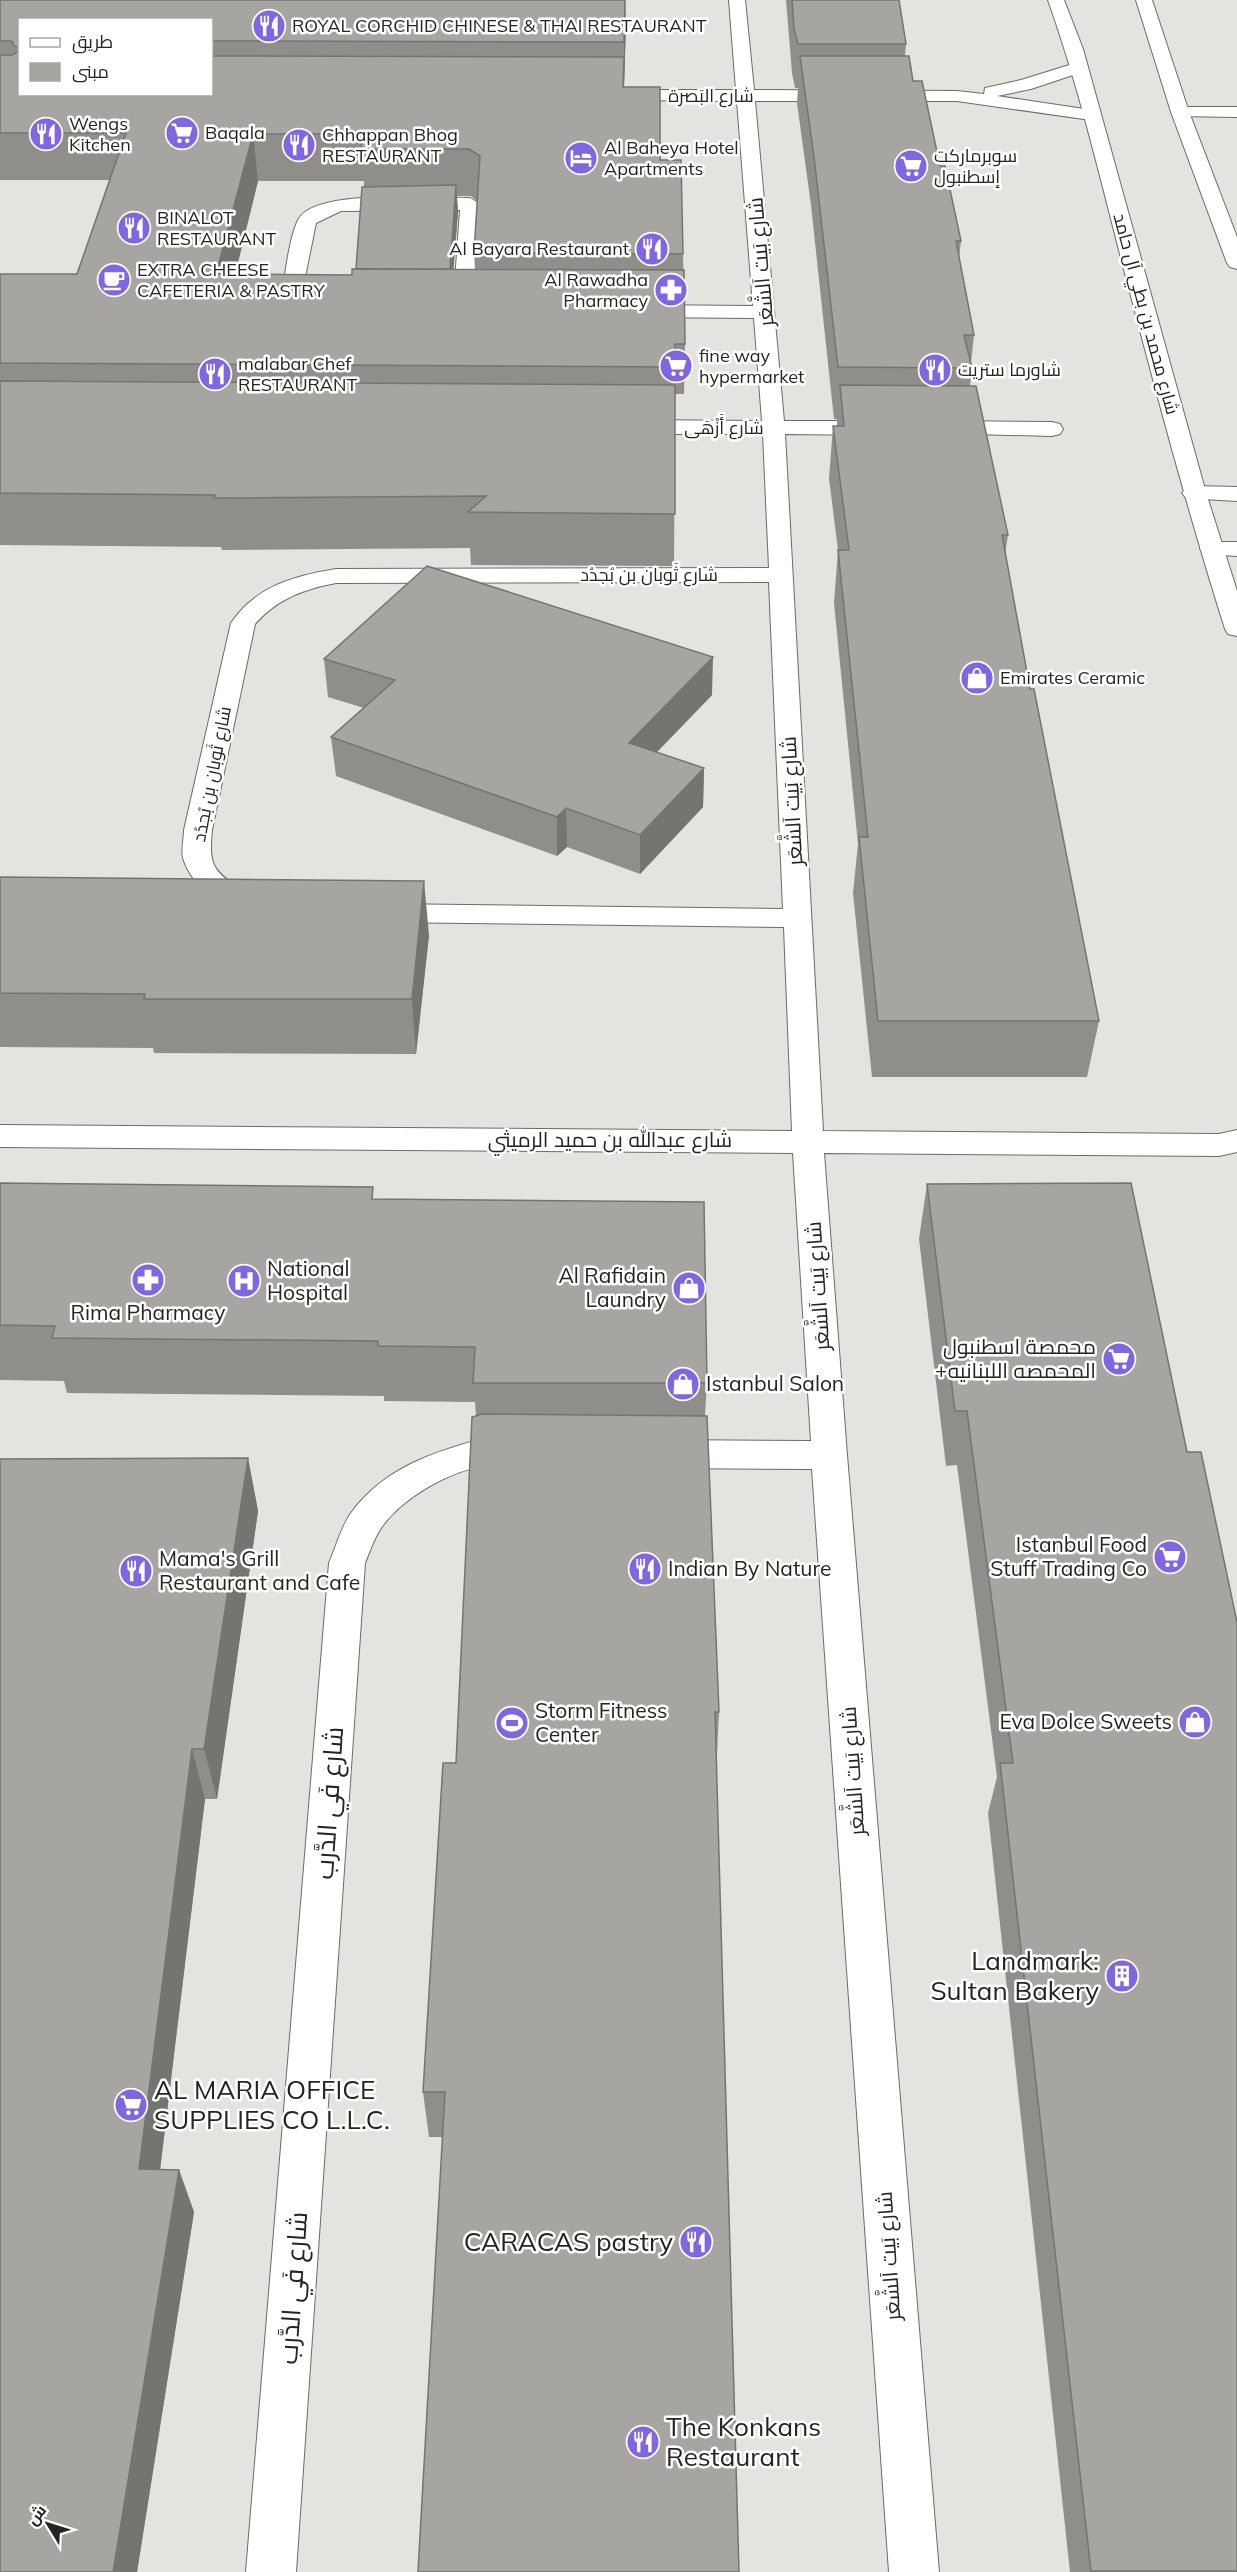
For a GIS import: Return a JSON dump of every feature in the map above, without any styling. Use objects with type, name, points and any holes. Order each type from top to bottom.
[{"type":"street","name":"شارع بَيت اَلشَّعَر","points":[[737,0],[774,428],[808,1141],[829,1455],[914,2572]]},
{"type":"street","name":"شارع محمد بن بطي آل حامد","points":[[1056,0],[1101,145],[1194,493],[1237,629]]},
{"type":"street","points":[[1144,0],[1180,112],[1237,263]]},
{"type":"street","name":"شارع البَصرة","points":[[957,96],[1024,85],[1078,67]]},
{"type":"street","name":"شارع البَصرة","points":[[592,95],[957,96],[1091,115]]},
{"type":"street","points":[[1180,112],[1237,112]]},
{"type":"street","points":[[336,310],[307,307],[296,301],[292,292],[307,221],[313,215],[325,208],[341,205],[470,204],[463,310]]},
{"type":"street","points":[[440,310],[488,310]]},
{"type":"street","points":[[615,311],[765,312]]},
{"type":"street","name":"شارع أَزْهَى","points":[[607,427],[901,428]]},
{"type":"street","points":[[925,428],[1052,429]]},
{"type":"street","points":[[1194,493],[1237,494]]},
{"type":"street","points":[[1212,549],[1237,549]]},
{"type":"street","name":"شارع ثَوبان بن بُجدُد","points":[[268,910],[238,902],[209,882],[196,857],[198,830],[243,623],[256,606],[277,592],[304,581],[336,576],[781,575]]},
{"type":"street","points":[[359,913],[798,918]]},
{"type":"street","name":"شارع عبدالله بن حميد الرميثي","points":[[0,1136],[1231,1146]]},
{"type":"street","name":"شارع فَي الدَّرب","points":[[271,2572],[347,1563],[364,1523],[396,1490],[437,1465],[484,1452],[544,1453]]},
{"type":"street","points":[[627,1454],[829,1455]]},
{"type":"building","points":[[0,0],[625,0],[624,42],[213,41],[213,18],[18,18],[18,47],[14,46],[12,41],[0,41]]},
{"type":"building","points":[[792,0],[899,0],[906,44],[798,44],[794,29]]},
{"type":"building","points":[[18,52],[18,96],[213,96],[213,56],[624,57],[623,87],[660,87],[660,160],[681,160],[683,254],[474,253],[480,156],[469,149],[361,149],[362,134],[253,134],[216,274],[352,275],[352,269],[684,270],[685,344],[675,344],[675,367],[0,363],[0,274],[77,274],[126,133],[0,133],[0,55],[12,55]]},
{"type":"building","points":[[800,56],[909,56],[913,81],[922,81],[940,166],[945,166],[961,241],[956,241],[974,335],[964,335],[972,368],[838,367]]},
{"type":"building","points":[[456,185],[450,269],[356,269],[362,187]]},
{"type":"building","points":[[0,381],[675,385],[675,514],[468,512],[486,496],[214,498],[215,495],[0,493]]},
{"type":"building","points":[[840,385],[976,386],[1008,535],[1002,535],[1030,689],[1034,689],[1099,1021],[878,1021],[859,837],[868,837],[838,550],[849,550],[833,426],[844,426]]},
{"type":"building","points":[[427,566],[713,657],[629,743],[704,768],[640,835],[566,808],[557,817],[331,737],[395,680],[324,659]]},
{"type":"building","points":[[0,877],[424,881],[412,999],[144,999],[145,994],[0,993]]},
{"type":"building","points":[[0,1183],[373,1187],[372,1199],[704,1202],[707,1383],[473,1383],[475,1347],[378,1346],[378,1341],[52,1338],[55,1326],[0,1325]]},
{"type":"building","points":[[1131,1183],[1187,1452],[1201,1452],[1237,1622],[1237,2571],[1091,2571],[1000,1763],[1013,1763],[967,1411],[955,1411],[927,1184]]},
{"type":"building","points":[[482,1414],[707,1416],[719,1712],[715,1712],[739,2572],[418,2572],[445,2092],[423,2092],[443,1763],[456,1763],[472,1417]]},
{"type":"building","points":[[248,1458],[204,1749],[192,1749],[139,2169],[179,2170],[113,2572],[0,2572],[0,1459]]},
{"type":"place","name":"ROYAL CORCHID CHINESE & THAI RESTAURANT","points":[[269,26]]},
{"type":"place","name":"Baqala","points":[[182,133]]},
{"type":"place","name":"Wengs Kitchen","points":[[46,134]]},
{"type":"place","name":"Chhappan Bhog RESTAURANT","points":[[299,145]]},
{"type":"place","name":"Al Baheya Hotel Apartments","points":[[581,158]]},
{"type":"place","name":"سوبرماركت إسطنبول","points":[[911,166]]},
{"type":"place","name":"BINALOT RESTAURANT","points":[[134,228]]},
{"type":"place","name":"Al Bayara Restaurant","points":[[652,249]]},
{"type":"place","name":"EXTRA CHEESE CAFETERIA & PASTRY","points":[[114,280]]},
{"type":"place","name":"Al Rawadha Pharmacy","points":[[671,290]]},
{"type":"place","name":"fine way hypermarket","points":[[676,366]]},
{"type":"place","name":"شاورما ستريت","points":[[935,370]]},
{"type":"place","name":"malabar Chef RESTAURANT","points":[[215,374]]},
{"type":"place","name":"Emirates Ceramic","points":[[977,678]]},
{"type":"place","name":"Rima Pharmacy","points":[[148,1280]]},
{"type":"place","name":"National Hospital","points":[[244,1281]]},
{"type":"place","name":"Al Rafidain Laundry","points":[[689,1288]]},
{"type":"place","name":"محمصة اسطنبول +المحمصه اللبنانيه","points":[[1119,1359]]},
{"type":"place","name":"Istanbul Salon","points":[[683,1384]]},
{"type":"place","name":"Istanbul Food Stuff Trading Co","points":[[1170,1557]]},
{"type":"place","name":"Indian By Nature","points":[[645,1569]]},
{"type":"place","name":"Mama's Grill Restaurant and Cafe","points":[[136,1571]]},
{"type":"place","name":"Eva Dolce Sweets","points":[[1195,1722]]},
{"type":"place","name":"Storm Fitness Center","points":[[512,1723]]},
{"type":"place","name":"Landmark: Sultan Bakery","points":[[1122,1976]]},
{"type":"place","name":"AL MARIA OFFICE SUPPLIES CO L.L.C.","points":[[131,2105]]},
{"type":"place","name":"CARACAS pastry","points":[[696,2242]]},
{"type":"place","name":"The Konkans Restaurant","points":[[643,2442]]}]
